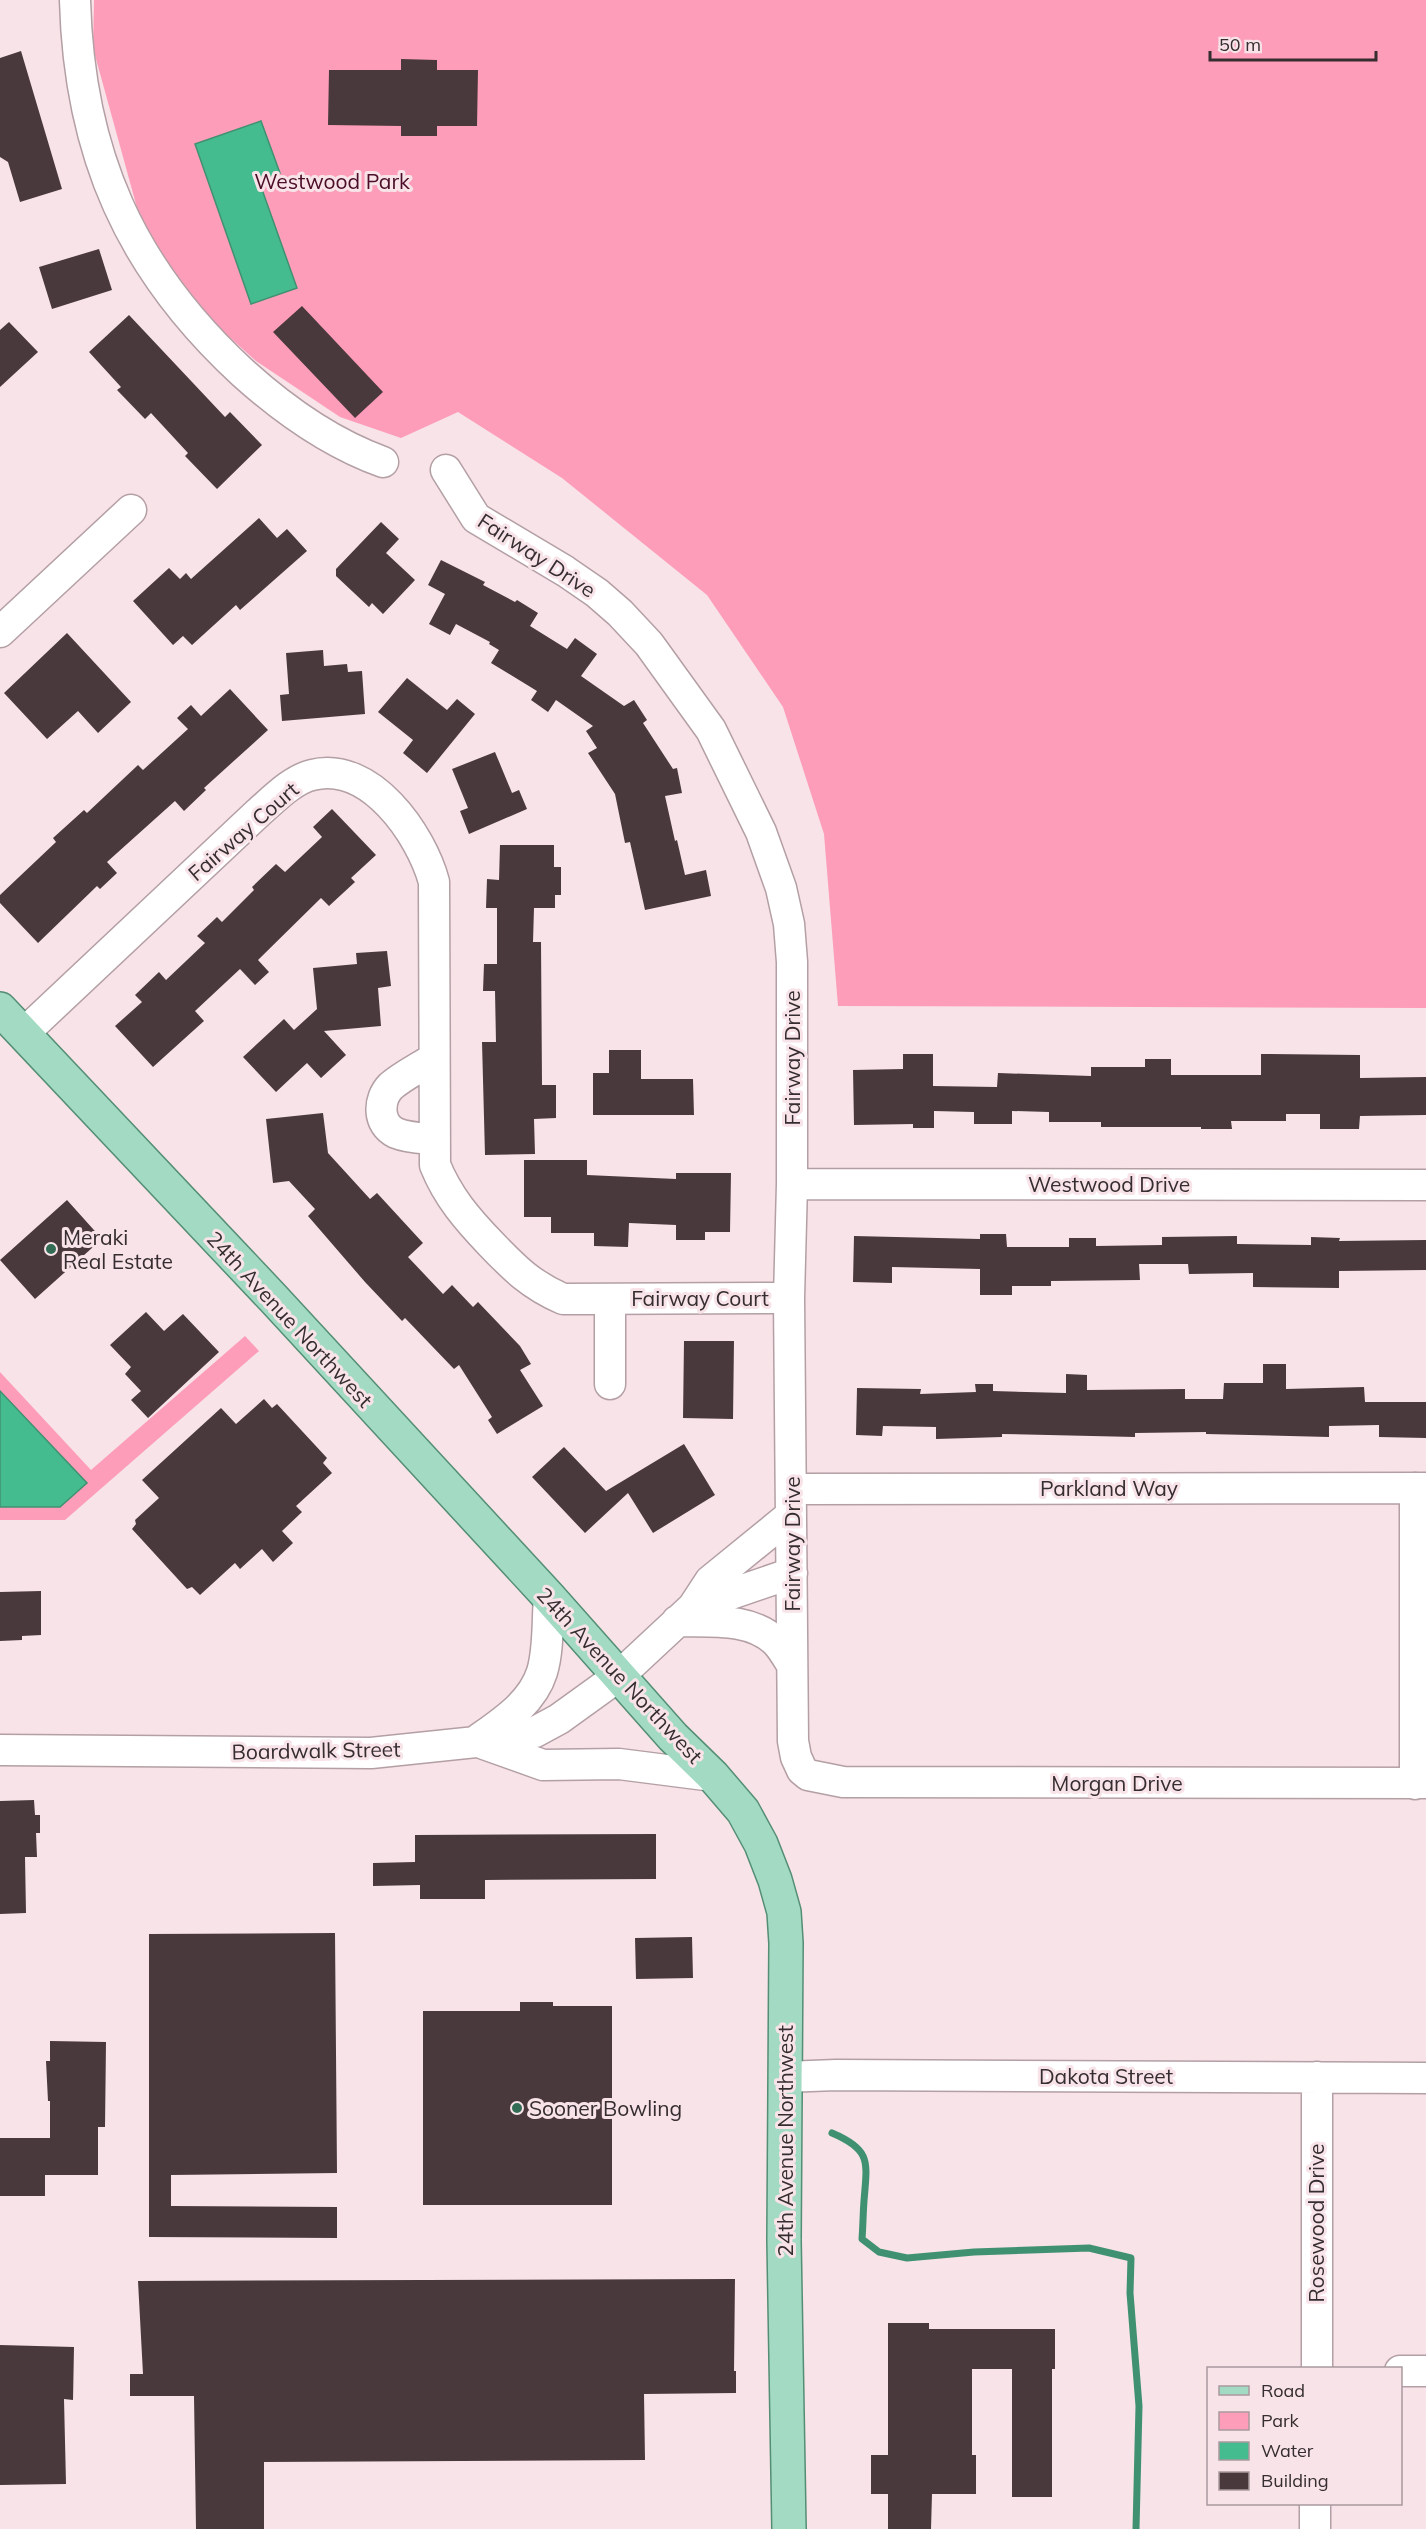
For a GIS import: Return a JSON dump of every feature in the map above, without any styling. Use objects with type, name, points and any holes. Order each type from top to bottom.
[{"type":"main road","name":"24th Avenue Northwest","points":[[0,1009],[273,1298],[549,1597],[673,1737],[713,1776],[743,1811],[761,1844],[775,1880],[783,1912],[786,1954],[784,2240],[789,2529]]},
{"type":"street","points":[[75,0],[77,57],[96,145],[125,197],[150,266],[175,301],[214,346],[290,412],[324,434],[383,462]]},
{"type":"street","name":"Fairway Drive","points":[[446,470],[476,518],[565,571],[620,613],[649,644],[711,730],[741,787],[771,856],[789,924],[792,1010],[792,1184],[789,1298],[792,1665],[796,1757],[802,1770],[808,1775]]},
{"type":"street","points":[[0,632],[131,510]]},
{"type":"street","name":"Fairway Court","points":[[23,1034],[284,791],[311,775],[339,774],[354,778],[378,794],[408,828],[429,862],[434,882],[433,1139],[435,1165],[449,1196],[463,1215],[518,1273],[532,1284],[563,1299],[789,1298]]},
{"type":"street","points":[[433,1139],[407,1137],[394,1132],[385,1123],[381,1113],[381,1099],[392,1086],[434,1058]]},
{"type":"street","name":"Westwood Drive","points":[[792,1184],[1426,1185]]},
{"type":"street","name":"Fairway Court","points":[[610,1299],[610,1384]]},
{"type":"street","points":[[1420,1488],[1420,1784]]},
{"type":"street","name":"Parkland Way","points":[[792,1502],[1420,1488]]},
{"type":"street","points":[[685,1614],[710,1581],[792,1502]]},
{"type":"street","points":[[685,1614],[792,1573]]},
{"type":"street","points":[[476,1742],[515,1712],[535,1688],[544,1660],[549,1597]]},
{"type":"street","points":[[685,1614],[751,1627],[775,1641],[792,1665]]},
{"type":"street","name":"Boardwalk Street","points":[[0,1750],[371,1753],[518,1737],[542,1729],[596,1694],[620,1675],[685,1614]]},
{"type":"street","points":[[476,1742],[543,1765],[619,1764],[713,1776]]},
{"type":"street","name":"Morgan Drive","points":[[808,1775],[843,1782],[1420,1784]]},
{"type":"street","name":"Dakota Street","points":[[785,2077],[848,2075],[1426,2078]]},
{"type":"street","name":"Rosewood Drive","points":[[1317,2077],[1317,2367]]},
{"type":"street","points":[[1402,2371],[1426,2371]]},
{"type":"street","points":[[1315,2505],[1315,2529]]},
{"type":"green space","name":"Westwood Park","points":[[94,0],[1426,0],[1426,1008],[838,1006],[824,834],[783,707],[707,595],[562,478],[458,412],[401,438],[340,417],[256,361],[216,325],[172,270],[139,215],[93,48]]},
{"type":"green space","points":[[245,1336],[259,1351],[65,1520],[0,1520],[0,1372],[91,1470]]},
{"type":"water","points":[[261,121],[280,173],[259,181],[297,288],[251,304],[195,144]]},
{"type":"water","points":[[0,1391],[87,1483],[60,1507],[0,1507]]},
{"type":"building","points":[[21,51],[62,189],[20,202],[8,162],[0,157],[0,58]]},
{"type":"building","points":[[401,59],[437,60],[437,70],[478,70],[477,126],[437,126],[437,136],[401,136],[401,126],[328,125],[329,70],[401,70]]},
{"type":"building","points":[[99,249],[112,290],[52,309],[39,267]]},
{"type":"building","points":[[302,306],[383,392],[355,418],[273,332]]},
{"type":"building","points":[[129,315],[225,417],[230,412],[262,445],[217,489],[185,456],[188,453],[151,413],[145,419],[117,390],[121,387],[89,352]]},
{"type":"building","points":[[9,322],[38,352],[0,387],[0,330]]},
{"type":"building","points":[[259,518],[277,538],[287,529],[307,551],[240,610],[236,605],[192,645],[183,636],[173,645],[133,601],[169,568],[180,579],[186,573],[191,579]]},
{"type":"building","points":[[381,522],[399,539],[386,553],[415,580],[383,614],[372,603],[369,607],[336,576],[336,569]]},
{"type":"building","points":[[441,560],[485,582],[483,585],[515,602],[517,600],[538,613],[530,626],[567,649],[575,638],[597,654],[581,676],[624,706],[634,700],[647,720],[643,723],[673,769],[677,768],[682,793],[665,796],[685,875],[706,870],[711,896],[645,910],[630,842],[625,843],[615,794],[588,753],[597,748],[586,731],[593,726],[556,700],[548,712],[531,700],[537,691],[491,663],[499,650],[489,644],[490,642],[456,624],[450,635],[429,624],[445,594],[428,585]]},
{"type":"building","points":[[67,633],[131,702],[98,733],[78,711],[47,739],[4,693]]},
{"type":"building","points":[[323,650],[324,666],[347,664],[348,672],[362,671],[365,714],[282,721],[280,695],[289,694],[286,653]]},
{"type":"building","points":[[407,678],[447,710],[457,699],[475,714],[427,773],[403,753],[413,740],[378,712]]},
{"type":"building","points":[[230,689],[268,730],[204,788],[206,790],[184,811],[175,801],[107,862],[117,873],[100,889],[97,886],[38,943],[0,903],[0,895],[56,842],[53,838],[84,810],[87,813],[138,765],[143,770],[188,729],[177,718],[191,705],[201,716]]},
{"type":"building","points":[[495,752],[512,793],[519,790],[527,809],[469,834],[460,811],[468,808],[452,769]]},
{"type":"building","points":[[332,809],[376,855],[351,878],[355,882],[329,906],[321,898],[258,960],[269,972],[255,985],[240,969],[195,1011],[204,1021],[153,1067],[115,1026],[142,1002],[135,995],[159,972],[166,980],[205,943],[197,936],[217,917],[222,922],[254,890],[252,887],[276,864],[285,872],[322,837],[313,827]]},
{"type":"building","points":[[500,845],[554,845],[554,867],[561,867],[561,895],[555,895],[555,908],[534,908],[533,942],[541,942],[542,1085],[556,1085],[556,1118],[534,1119],[535,1154],[485,1155],[482,1042],[496,1042],[495,991],[483,991],[484,964],[497,964],[497,908],[486,908],[487,879],[499,880]]},
{"type":"building","points":[[387,951],[391,986],[378,988],[381,1026],[324,1031],[346,1055],[321,1078],[307,1063],[276,1092],[243,1057],[284,1019],[294,1030],[317,1009],[313,968],[357,964],[356,953]]},
{"type":"building","points":[[609,1050],[641,1050],[641,1079],[693,1079],[694,1115],[593,1115],[593,1073],[609,1073]]},
{"type":"building","points":[[903,1054],[933,1054],[933,1086],[997,1087],[998,1073],[1091,1076],[1091,1067],[1145,1067],[1145,1059],[1171,1059],[1171,1075],[1261,1075],[1261,1054],[1360,1055],[1360,1078],[1426,1077],[1426,1115],[1360,1116],[1359,1129],[1320,1129],[1320,1114],[1286,1114],[1286,1121],[1231,1121],[1232,1129],[1201,1129],[1201,1127],[1101,1127],[1101,1122],[1049,1122],[1049,1112],[1012,1111],[1012,1124],[974,1124],[974,1112],[934,1111],[934,1128],[913,1128],[913,1124],[854,1125],[853,1070],[903,1069]]},
{"type":"building","points":[[323,1113],[328,1153],[370,1199],[377,1193],[423,1243],[408,1257],[443,1294],[452,1285],[473,1307],[478,1302],[520,1346],[531,1364],[520,1370],[543,1406],[497,1434],[488,1420],[492,1417],[459,1365],[454,1369],[405,1318],[402,1321],[365,1282],[308,1216],[315,1209],[289,1181],[273,1183],[266,1119]]},
{"type":"building","points":[[524,1160],[587,1160],[587,1175],[676,1179],[676,1173],[731,1173],[730,1232],[705,1232],[705,1240],[676,1240],[676,1225],[629,1223],[628,1247],[594,1246],[594,1233],[551,1233],[551,1217],[524,1217]]},
{"type":"building","name":"Meraki Real Estate","points":[[67,1200],[102,1239],[35,1299],[0,1260]]},
{"type":"building","points":[[980,1234],[1006,1234],[1007,1247],[1069,1247],[1069,1238],[1096,1238],[1096,1246],[1162,1245],[1162,1237],[1237,1236],[1237,1244],[1311,1245],[1311,1237],[1340,1238],[1339,1241],[1426,1240],[1426,1270],[1339,1271],[1339,1288],[1253,1287],[1253,1273],[1189,1274],[1188,1264],[1139,1264],[1140,1280],[1051,1281],[1051,1286],[1012,1286],[1012,1295],[980,1295],[980,1269],[892,1267],[892,1283],[853,1282],[854,1236],[980,1239]]},
{"type":"building","points":[[146,1312],[164,1331],[183,1314],[219,1352],[148,1418],[131,1400],[141,1391],[125,1374],[131,1367],[110,1345]]},
{"type":"building","points":[[684,1341],[734,1341],[733,1419],[683,1418]]},
{"type":"building","points":[[1263,1364],[1286,1364],[1286,1389],[1364,1387],[1365,1402],[1426,1402],[1426,1438],[1379,1437],[1379,1425],[1329,1426],[1329,1437],[1206,1434],[1206,1432],[1135,1433],[1135,1437],[1002,1434],[1002,1437],[936,1439],[936,1427],[883,1426],[882,1436],[856,1435],[857,1388],[921,1389],[920,1394],[976,1392],[975,1384],[993,1384],[993,1391],[1066,1393],[1066,1374],[1087,1375],[1087,1390],[1185,1389],[1185,1399],[1223,1399],[1224,1383],[1263,1383]]},
{"type":"building","points":[[264,1399],[272,1408],[277,1404],[327,1458],[323,1463],[332,1473],[296,1506],[302,1512],[282,1531],[293,1543],[273,1562],[262,1549],[240,1569],[235,1563],[200,1595],[192,1587],[187,1589],[132,1529],[136,1524],[135,1520],[159,1498],[142,1480],[221,1408],[236,1424]]},
{"type":"building","points":[[684,1444],[715,1495],[653,1533],[628,1493],[585,1533],[532,1477],[564,1447],[606,1491]]},
{"type":"building","points":[[41,1591],[41,1635],[22,1636],[22,1640],[0,1641],[0,1592]]},
{"type":"building","points":[[34,1800],[35,1815],[40,1815],[40,1833],[36,1833],[37,1857],[25,1857],[26,1913],[0,1914],[0,1801]]},
{"type":"building","points":[[656,1834],[656,1879],[485,1880],[485,1899],[420,1899],[420,1885],[373,1886],[373,1863],[415,1862],[415,1835]]},
{"type":"building","points":[[335,1933],[337,2173],[171,2175],[171,2206],[337,2207],[337,2238],[149,2237],[149,1934]]},
{"type":"building","points":[[692,1937],[693,1978],[636,1979],[635,1938]]},
{"type":"building","name":"Sooner Bowling","points":[[520,2002],[553,2002],[553,2006],[612,2006],[612,2205],[423,2205],[423,2011],[520,2011]]},
{"type":"building","points":[[50,2041],[106,2042],[105,2127],[98,2127],[98,2175],[45,2175],[45,2196],[0,2196],[0,2138],[50,2138],[50,2101],[48,2101],[46,2061],[50,2061]]},
{"type":"building","points":[[735,2279],[734,2371],[736,2371],[736,2393],[644,2394],[645,2460],[264,2462],[264,2529],[196,2529],[194,2396],[130,2396],[130,2374],[143,2374],[138,2281]]},
{"type":"building","points":[[888,2323],[929,2323],[929,2329],[1055,2329],[1055,2369],[1052,2369],[1052,2497],[1012,2497],[1012,2369],[972,2369],[972,2455],[976,2455],[976,2494],[932,2494],[931,2529],[888,2529],[888,2494],[871,2494],[871,2455],[888,2455]]},
{"type":"building","points":[[0,2345],[74,2347],[73,2400],[64,2399],[66,2484],[0,2485]]},
{"type":"waterway","points":[[832,2133],[854,2145],[864,2159],[866,2176],[862,2239],[879,2252],[907,2258],[974,2252],[1089,2248],[1131,2258],[1130,2293],[1139,2406],[1136,2529]]},
{"type":"place","name":"Meraki Real Estate","points":[[51,1249]]},
{"type":"place","name":"Sooner Bowling","points":[[517,2108]]}]
